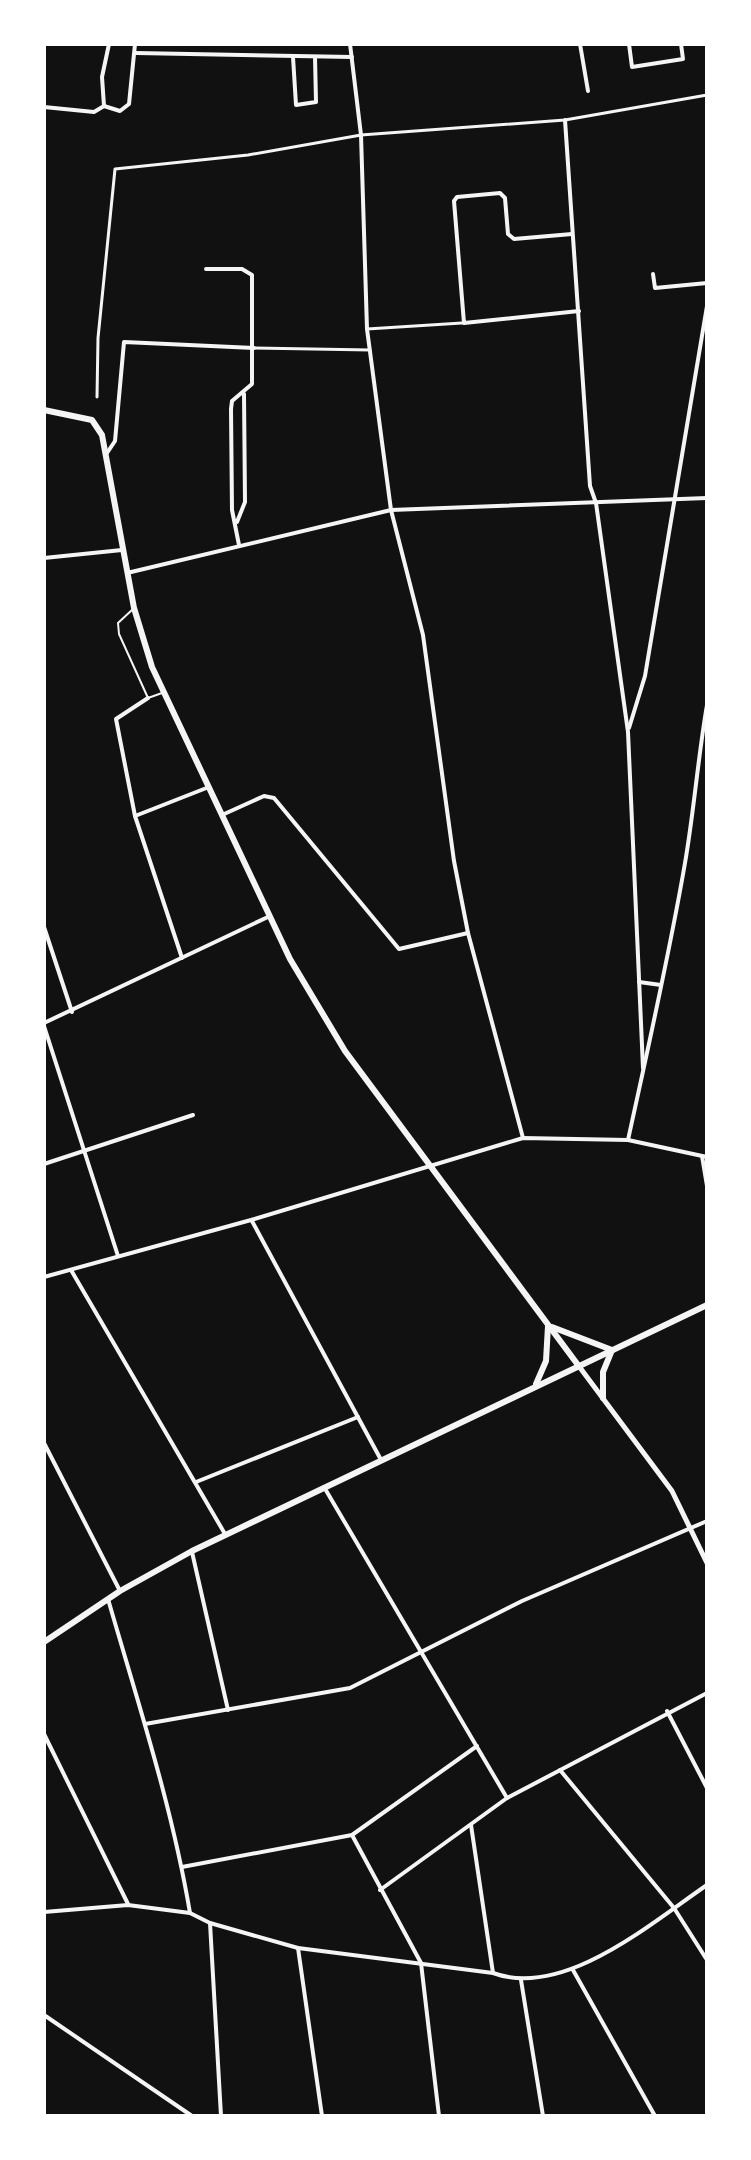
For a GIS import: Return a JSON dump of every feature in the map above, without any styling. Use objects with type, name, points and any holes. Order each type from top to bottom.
[{"type":"main road","points":[[44,410],[94,422],[107,453],[134,608],[164,693],[270,916],[329,1029],[578,1365]]},
{"type":"main road","points":[[44,1642],[120,1591],[225,1534],[707,1305]]},
{"type":"main road","points":[[548,1326],[612,1350]]},
{"type":"main road","points":[[535,1385],[546,1361],[548,1326]]},
{"type":"main road","points":[[603,1398],[603,1372],[612,1350]]},
{"type":"street","points":[[104,106],[102,77],[109,44]]},
{"type":"street","points":[[44,107],[94,112],[104,106],[120,111],[129,104],[135,44]]},
{"type":"street","points":[[350,44],[361,135],[367,329],[391,510],[423,635],[452,846],[468,933],[523,1138]]},
{"type":"street","points":[[580,44],[588,91]]},
{"type":"street","points":[[629,44],[632,67],[683,59],[681,44]]},
{"type":"street","points":[[136,53],[352,57]]},
{"type":"street","points":[[293,57],[296,105],[316,102],[315,57]]},
{"type":"street","points":[[97,397],[98,338],[115,169],[248,155],[361,135],[565,120],[707,95]]},
{"type":"street","points":[[565,120],[590,486],[596,503],[628,732],[643,1068]]},
{"type":"street","points":[[464,323],[454,201],[457,197],[500,193],[505,198],[508,234],[514,239],[572,234]]},
{"type":"street","points":[[206,269],[242,269],[252,275],[252,384],[244,394],[232,401],[231,409],[232,510],[239,545]]},
{"type":"street","points":[[653,274],[655,288],[707,283]]},
{"type":"street","points":[[628,732],[645,676],[672,500],[707,306]]},
{"type":"street","points":[[367,329],[579,311]]},
{"type":"street","points":[[107,453],[115,441],[124,342],[370,350]]},
{"type":"street","points":[[236,524],[245,502],[244,394]]},
{"type":"street","points":[[127,573],[391,510],[707,498]]},
{"type":"street","points":[[44,558],[122,550]]},
{"type":"street","points":[[148,698],[116,719],[135,816],[182,958]]},
{"type":"street","points":[[628,1140],[655,1028],[685,863],[707,705]]},
{"type":"street","points":[[135,816],[209,787]]},
{"type":"street","points":[[222,815],[264,796],[274,798],[399,949],[468,933]]},
{"type":"street","points":[[118,1256],[44,1025],[270,916]]},
{"type":"street","points":[[44,927],[72,1013]]},
{"type":"street","points":[[639,982],[661,985]]},
{"type":"street","points":[[44,1164],[193,1115]]},
{"type":"street","points":[[44,1277],[251,1220],[523,1138],[628,1140],[705,1157],[707,1186]]},
{"type":"street","points":[[251,1220],[380,1458]]},
{"type":"street","points":[[71,1270],[225,1534]]},
{"type":"street","points":[[578,1365],[659,1471],[691,1527],[707,1563]]},
{"type":"street","points":[[196,1482],[358,1417]]},
{"type":"street","points":[[44,1443],[120,1591]]},
{"type":"street","points":[[323,1486],[507,1798]]},
{"type":"street","points":[[145,1724],[350,1688],[522,1601],[707,1521]]},
{"type":"street","points":[[192,1551],[228,1710]]},
{"type":"street","points":[[108,1599],[145,1724],[182,1867],[190,1913]]},
{"type":"street","points":[[380,1890],[507,1798],[667,1711],[707,1693]]},
{"type":"street","points":[[667,1711],[707,1788]]},
{"type":"street","points":[[44,1734],[128,1905]]},
{"type":"street","points":[[182,1867],[352,1835],[477,1746]]},
{"type":"street","points":[[560,1770],[674,1908],[707,1960]]},
{"type":"street","points":[[471,1825],[493,1973]]},
{"type":"street","points":[[352,1835],[421,1963],[439,2116]]},
{"type":"street","points":[[44,1912],[128,1905],[190,1913],[210,1923],[298,1948],[493,1973],[521,1980],[573,1970],[707,1885]]},
{"type":"street","points":[[210,1923],[221,2116]]},
{"type":"street","points":[[298,1948],[322,2116]]},
{"type":"street","points":[[573,1970],[655,2116]]},
{"type":"street","points":[[521,1980],[543,2116]]},
{"type":"street","points":[[44,2015],[192,2116]]},
{"type":"lane","points":[[134,608],[121,618],[119,634],[148,698],[164,693]]}]
